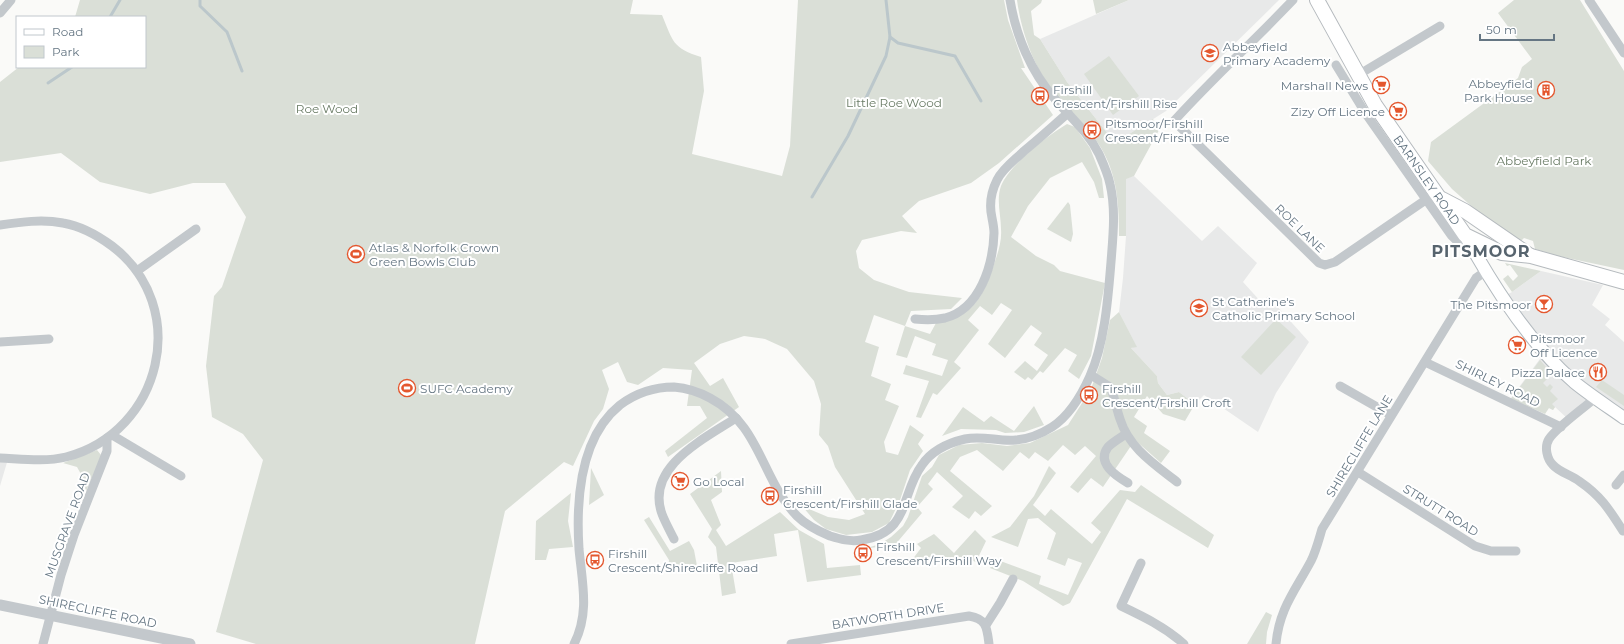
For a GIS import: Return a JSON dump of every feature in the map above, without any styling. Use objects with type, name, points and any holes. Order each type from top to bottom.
[{"type":"main road","name":"BARNSLEY ROAD","points":[[1316,0],[1375,105],[1433,199],[1468,241]]},
{"type":"main road","points":[[1433,199],[1465,211],[1531,256]]},
{"type":"main road","points":[[1468,241],[1502,253],[1531,256],[1624,282]]},
{"type":"main road","points":[[1468,241],[1486,271],[1520,321],[1548,355],[1574,381],[1624,418]]},
{"type":"street","points":[[0,13],[11,0]]},
{"type":"street","points":[[574,644],[578,636],[582,620],[584,604],[578,531],[583,473],[589,450],[606,419],[617,408],[641,392],[677,387],[705,395],[724,407],[747,431],[777,489],[797,516],[806,524],[821,532],[835,538],[848,541],[862,540],[877,536],[889,529],[898,520],[917,472],[922,463],[933,452],[964,439],[978,437],[1018,440],[1033,437],[1057,424],[1077,399],[1091,375],[1100,347],[1107,304],[1113,239],[1113,207],[1110,184],[1099,155],[1086,134],[1045,87],[1033,68],[1022,44],[1010,0]]},
{"type":"street","name":"ROE LANE","points":[[1293,0],[1233,62],[1211,81],[1174,121],[1319,263],[1325,265],[1335,262],[1433,199]]},
{"type":"street","points":[[1589,0],[1624,53]]},
{"type":"street","points":[[1358,75],[1440,26]]},
{"type":"street","points":[[1336,66],[1366,114],[1433,199]]},
{"type":"street","points":[[915,319],[932,320],[946,318],[960,311],[970,303],[987,274],[994,245],[994,231],[990,205],[992,192],[997,179],[1006,168],[1068,113]]},
{"type":"street","points":[[0,225],[41,221],[63,223],[84,229],[102,239],[122,254],[137,271],[150,295],[155,311],[158,330],[158,348],[155,367],[148,388],[140,404],[126,421],[109,436],[89,448],[67,456],[48,460],[0,458]]},
{"type":"street","points":[[137,271],[196,229]]},
{"type":"street","name":"SHIRECLIFFE LANE","points":[[1276,644],[1277,629],[1281,616],[1312,559],[1322,529],[1476,278],[1486,271]]},
{"type":"street","points":[[0,342],[49,339]]},
{"type":"street","name":"SHIRLEY ROAD","points":[[1425,362],[1561,427]]},
{"type":"street","points":[[1091,375],[1110,386],[1126,434],[1137,449],[1177,482]]},
{"type":"street","points":[[1340,386],[1391,415]]},
{"type":"street","points":[[1595,398],[1549,439],[1547,454],[1553,466],[1577,479],[1592,490],[1604,502],[1623,531]]},
{"type":"street","points":[[674,539],[662,514],[659,503],[661,485],[668,468],[683,454],[736,418]]},
{"type":"street","points":[[1126,434],[1109,446],[1105,457],[1107,466],[1114,475],[1128,483]]},
{"type":"street","points":[[109,436],[181,476]]},
{"type":"street","name":"MUSGRAVE ROAD","points":[[43,644],[50,614],[74,535],[107,451],[109,436]]},
{"type":"street","name":"STRUTT ROAD","points":[[1358,472],[1475,546],[1491,551],[1516,552]]},
{"type":"street","points":[[1616,485],[1624,474]]},
{"type":"street","points":[[1141,563],[1121,606],[1172,633],[1184,644]]},
{"type":"street","points":[[989,644],[986,625],[1000,604],[1013,579]]},
{"type":"street","name":"SHIRECLIFFE ROAD","points":[[0,605],[50,614],[178,643],[190,644]]},
{"type":"street","name":"BATWORTH DRIVE","points":[[791,644],[969,616],[977,617],[986,625]]},
{"type":"shaded area","points":[[1129,0],[1279,0],[1166,111],[1115,143],[1067,82],[1040,39]]},
{"type":"shaded area","name":"St Catherine's Catholic Primary School","points":[[1134,176],[1202,241],[1218,226],[1257,263],[1243,282],[1262,303],[1268,296],[1309,342],[1276,393],[1258,432],[1204,395],[1195,404],[1179,392],[1167,395],[1158,383],[1157,376],[1131,348],[1136,346],[1119,312],[1126,236],[1126,178]]},
{"type":"shaded area","points":[[1541,271],[1603,285],[1592,305],[1610,319],[1605,325],[1624,342],[1624,418],[1595,398],[1569,420],[1555,407],[1553,410],[1535,401],[1508,402],[1545,352],[1503,297]]},
{"type":"shaded area","points":[[0,458],[8,459],[0,486]]},
{"type":"green space","points":[[80,0],[633,0],[630,14],[662,15],[672,37],[679,47],[691,54],[701,57],[704,91],[692,154],[782,176],[790,146],[798,0],[1004,0],[1008,20],[1025,68],[1021,68],[1053,115],[999,163],[971,183],[919,201],[902,216],[917,233],[901,231],[862,240],[856,251],[859,268],[874,280],[909,292],[962,298],[951,309],[911,311],[905,326],[874,315],[865,342],[879,347],[871,376],[891,384],[885,400],[899,406],[884,442],[886,452],[898,455],[910,425],[924,435],[918,444],[923,451],[910,470],[900,500],[889,523],[872,532],[846,535],[826,529],[814,520],[802,506],[828,517],[849,520],[865,514],[835,467],[828,446],[819,435],[821,404],[814,381],[787,349],[765,339],[744,336],[720,344],[694,363],[710,386],[723,378],[739,407],[668,457],[665,451],[707,418],[700,406],[687,406],[692,370],[663,368],[638,385],[627,382],[618,362],[602,370],[609,389],[603,409],[594,421],[573,466],[564,462],[505,511],[475,644],[256,644],[216,632],[263,460],[243,434],[212,417],[206,366],[214,296],[222,287],[246,217],[225,183],[193,183],[150,194],[100,182],[61,153],[0,162],[0,82],[18,68],[146,68],[146,16],[75,16]]},
{"type":"green space","points":[[1017,0],[1042,0],[1041,3],[1031,11],[1034,35],[1040,39],[1067,82],[1115,143],[1153,119],[1159,130],[1134,176],[1126,179],[1126,236],[1119,236],[1116,190],[1109,164],[1092,135],[1054,92],[1040,72],[1025,36]]},
{"type":"green space","points":[[1093,0],[1129,0],[1096,14]]},
{"type":"green space","name":"Abbeyfield Park","points":[[1514,0],[1580,0],[1624,71],[1624,270],[1558,256],[1535,249],[1533,241],[1524,238],[1520,242],[1485,218],[1452,189],[1428,161],[1431,142],[1518,78],[1522,67],[1532,59],[1498,13]]},
{"type":"green space","points":[[1109,56],[1139,96],[1113,115],[1084,74]]},
{"type":"green space","points":[[1067,124],[1075,127],[1090,148],[1102,179],[1104,198],[1099,198],[1094,182],[1082,162],[1050,178],[1028,206],[1011,237],[1036,256],[1054,265],[1060,271],[1105,283],[1091,356],[1079,379],[1068,371],[1077,355],[1065,348],[1043,373],[1040,371],[1032,380],[1028,377],[1025,380],[1014,372],[1025,361],[1037,371],[1048,355],[1034,345],[1042,333],[1031,325],[1005,358],[988,344],[1012,310],[1001,303],[992,315],[980,306],[968,320],[979,330],[954,362],[961,368],[937,395],[933,393],[921,418],[916,417],[929,381],[903,374],[906,365],[942,376],[948,360],[932,355],[936,344],[915,336],[907,358],[896,355],[905,326],[930,334],[936,323],[959,316],[975,304],[986,287],[997,256],[1001,238],[999,197],[1001,186],[1012,169],[1030,151]]},
{"type":"green space","points":[[1068,202],[1070,205],[1073,234],[1071,242],[1047,229]]},
{"type":"green space","points":[[1505,263],[1541,271],[1512,292],[1503,279],[1508,275],[1513,281],[1518,276],[1510,265],[1507,266]]},
{"type":"green space","points":[[1119,312],[1137,347],[1131,348],[1157,376],[1158,383],[1167,395],[1179,392],[1195,404],[1185,421],[1163,414],[1147,396],[1134,417],[1147,426],[1144,433],[1170,451],[1161,463],[1135,440],[1103,487],[1091,478],[1078,493],[1070,487],[1096,456],[1085,446],[1075,455],[1063,445],[1048,461],[1035,452],[1029,459],[1020,452],[1003,471],[977,450],[960,457],[950,471],[992,506],[981,516],[975,511],[969,519],[952,507],[963,496],[937,472],[928,484],[933,489],[917,507],[922,513],[894,546],[867,548],[880,544],[891,537],[903,526],[908,517],[922,476],[932,467],[939,455],[959,445],[982,443],[1007,446],[1030,443],[1068,425],[1091,389],[1102,358],[1110,320]]},
{"type":"green space","points":[[1276,319],[1296,337],[1261,375],[1241,357]]},
{"type":"green space","points":[[1540,360],[1552,374],[1543,383],[1547,387],[1550,384],[1553,387],[1550,391],[1558,399],[1552,404],[1555,407],[1553,410],[1549,408],[1545,414],[1511,399]]},
{"type":"green space","points":[[1602,380],[1624,395],[1624,406],[1596,387]]},
{"type":"green space","points":[[1034,406],[1044,425],[1024,432],[1005,433],[996,430],[961,429],[942,436],[963,407],[984,422],[991,416],[1014,431]]},
{"type":"green space","points":[[97,450],[101,455],[100,460],[86,491],[82,476],[77,467],[63,463]]},
{"type":"green space","points":[[1049,466],[1056,473],[1033,505],[1045,516],[1051,509],[1092,544],[1101,532],[1091,523],[1120,490],[1135,492],[1141,485],[1214,535],[1208,548],[1127,499],[1070,603],[1063,606],[1023,581],[990,568],[995,559],[1041,576],[1039,584],[1068,595],[1082,563],[1068,558],[1065,566],[1047,559],[1056,533],[1038,518],[1028,519],[1018,547],[991,537],[1010,527],[1034,496]]},
{"type":"green space","points":[[591,468],[604,495],[589,505]]},
{"type":"green space","points":[[721,471],[722,492],[711,500],[721,525],[716,530],[726,546],[780,512],[799,530],[824,544],[827,568],[860,565],[861,575],[807,582],[798,530],[774,534],[777,556],[731,563],[736,593],[722,596],[716,547],[708,537],[712,529],[690,494]]},
{"type":"green space","points":[[571,493],[568,521],[573,547],[549,549],[546,560],[535,560],[536,521]]},
{"type":"green space","points":[[649,517],[670,551],[689,541],[694,550],[697,566],[668,570],[669,560],[644,520]]},
{"type":"green space","points":[[975,530],[986,541],[976,562],[962,557],[911,564],[912,560],[921,548],[917,544],[934,534],[954,553]]},
{"type":"green space","points":[[1266,612],[1272,615],[1267,632],[1266,644],[1247,644]]},
{"type":"waterway","points":[[111,16],[120,0]]},
{"type":"waterway","points":[[200,0],[200,6],[227,32],[242,71]]},
{"type":"waterway","points":[[812,197],[848,136],[886,56],[890,37],[886,0]]},
{"type":"waterway","points":[[890,37],[898,43],[955,56],[981,101]]},
{"type":"waterway","points":[[48,83],[70,68]]},
{"type":"place","name":"Abbeyfield Primary Academy","points":[[1210,53]]},
{"type":"place","name":"Marshall News","points":[[1381,85]]},
{"type":"place","name":"Abbeyfield Park House","points":[[1546,90]]},
{"type":"place","name":"Firshill Crescent/Firshill Rise","points":[[1040,96]]},
{"type":"place","name":"Zizy Off Licence","points":[[1398,111]]},
{"type":"place","name":"Pitsmoor/Firshill Crescent/Firshill Rise","points":[[1092,130]]},
{"type":"place","name":"Atlas & Norfolk Crown Green Bowls Club","points":[[356,254]]},
{"type":"place","name":"The Pitsmoor","points":[[1544,304]]},
{"type":"place","name":"St Catherine's Catholic Primary School","points":[[1199,308]]},
{"type":"place","name":"Pitsmoor Off Licence","points":[[1517,345]]},
{"type":"place","name":"Pizza Palace","points":[[1598,372]]},
{"type":"place","name":"SUFC Academy","points":[[407,388]]},
{"type":"place","name":"Firshill Crescent/Firshill Croft","points":[[1089,395]]},
{"type":"place","name":"Go Local","points":[[680,481]]},
{"type":"place","name":"Firshill Crescent/Firshill Glade","points":[[770,496]]},
{"type":"place","name":"Firshill Crescent/Firshill Way","points":[[863,553]]},
{"type":"place","name":"Firshill Crescent/Shirecliffe Road","points":[[595,560]]},
{"type":"district","name":"PITSMOOR","points":[[1481,251]]},
{"type":"park label","name":"Little Roe Wood","points":[[894,102]]},
{"type":"park label","name":"Roe Wood","points":[[327,108]]}]
